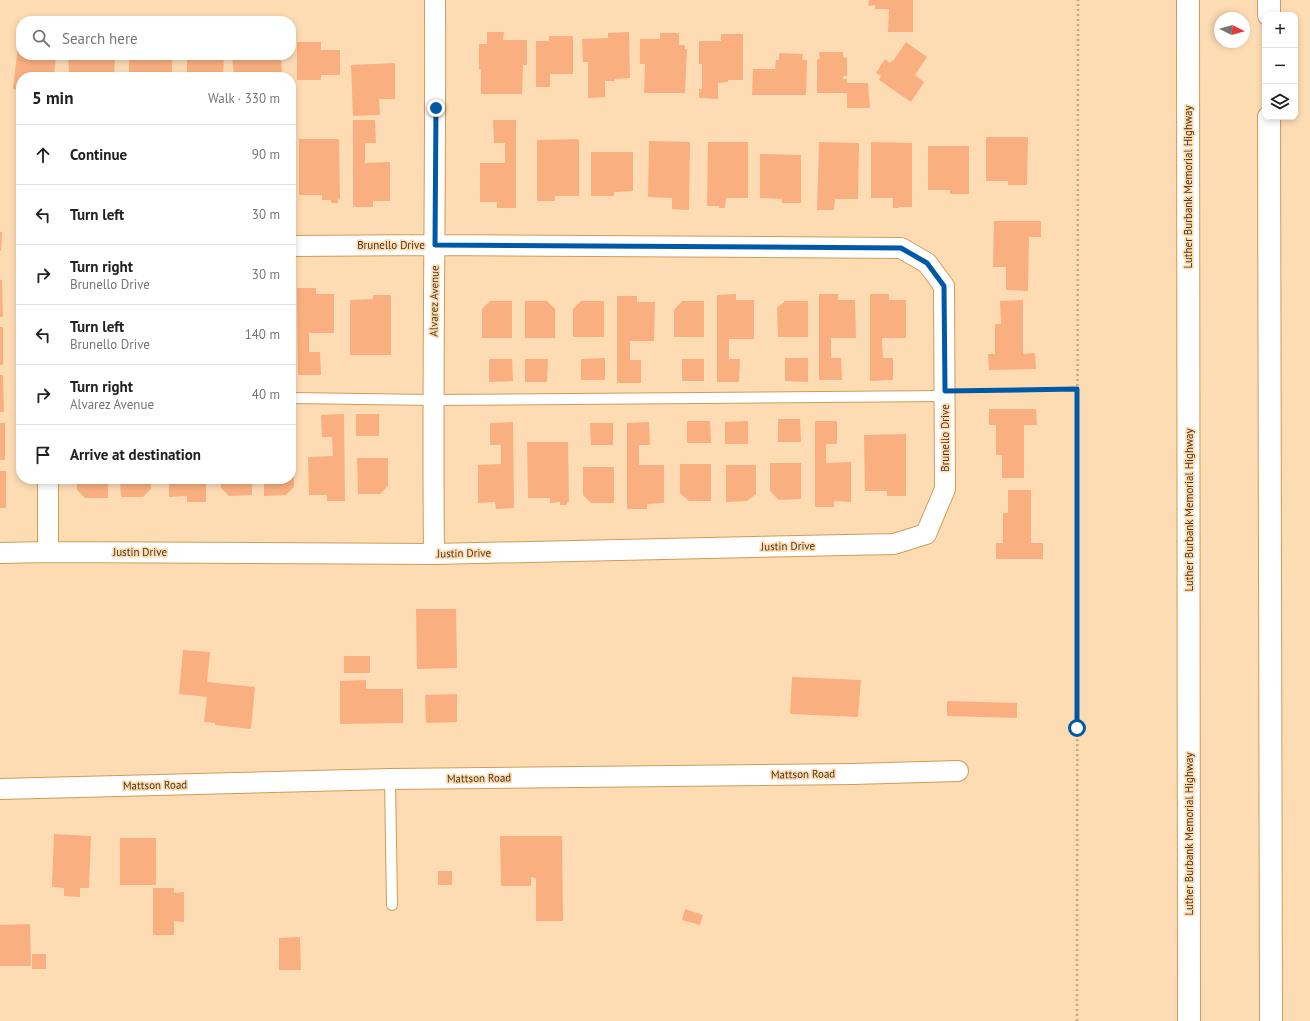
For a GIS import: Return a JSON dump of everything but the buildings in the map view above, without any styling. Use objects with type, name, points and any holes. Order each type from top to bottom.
[{"type":"highway","name":"Luther Burbank Memorial Highway","points":[[1188,0],[1189,1021]]},
{"type":"highway","points":[[1269,0],[1269,12]]},
{"type":"highway","points":[[1270,120],[1270,1021]]},
{"type":"street","name":"Alvarez Avenue","points":[[434,554],[433,400],[435,245],[435,0]]},
{"type":"street","name":"Brunello Drive","points":[[296,246],[435,245],[901,248],[927,263],[944,286],[945,489],[926,534]]},
{"type":"street","points":[[48,484],[48,552]]},
{"type":"street","name":"Justin Drive","points":[[0,553],[434,554],[894,544],[926,534]]},
{"type":"street","name":"Mattson Road","points":[[0,789],[390,779],[854,774],[958,771]]},
{"type":"lane","points":[[296,398],[433,400],[945,394]]},
{"type":"lane","points":[[390,779],[392,905]]},
{"type":"path","points":[[1078,0],[1078,1021]]},
{"type":"path","points":[[945,394],[1077,389]]},
{"type":"route","points":[[436,108],[435,245],[901,248],[927,263],[944,286],[945,391],[1077,389],[1077,728]]}]
